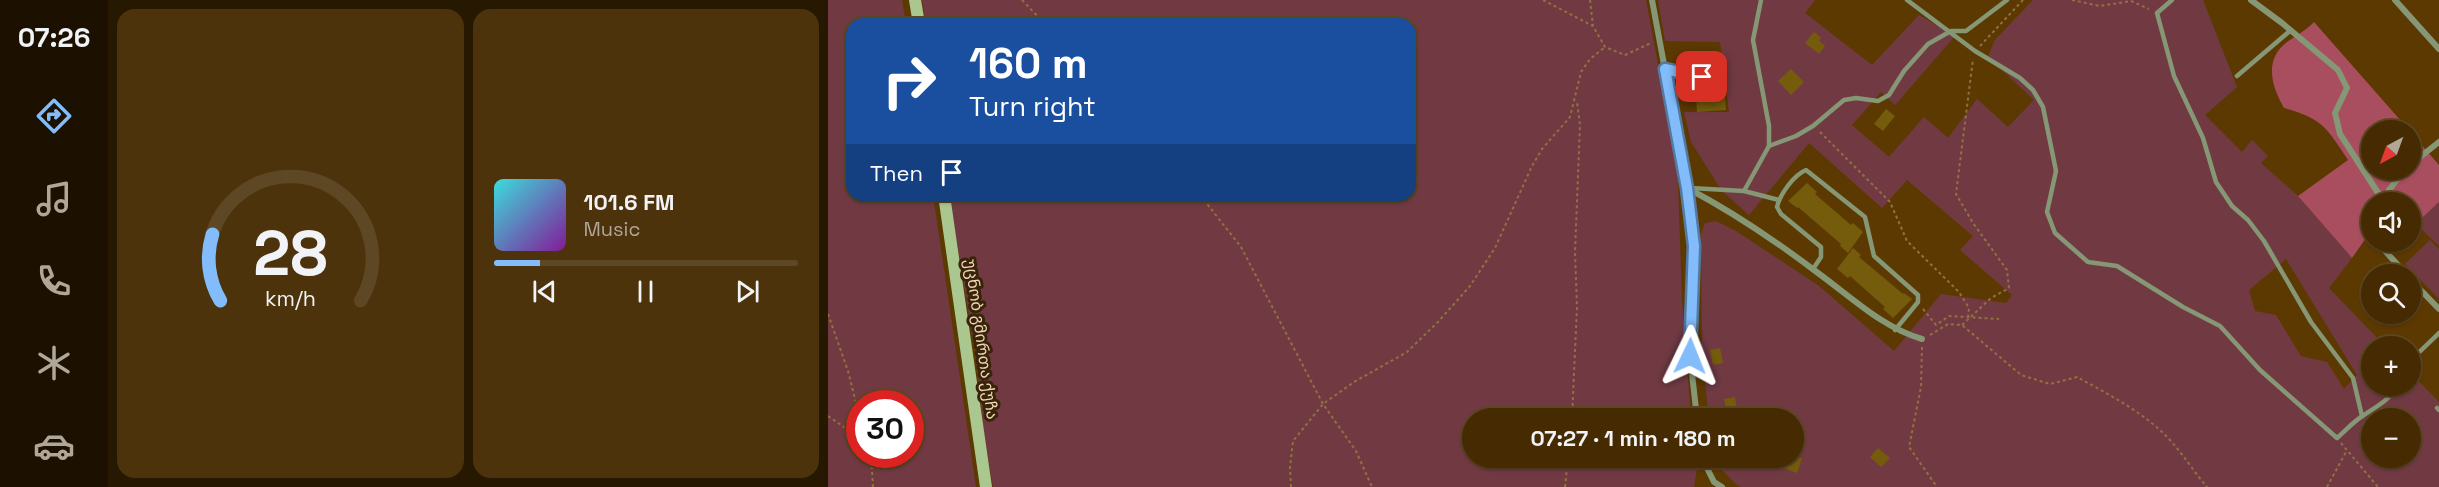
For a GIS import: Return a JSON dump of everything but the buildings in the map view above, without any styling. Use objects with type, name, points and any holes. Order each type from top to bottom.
[{"type":"main road","points":[[915,0],[918,18]]},
{"type":"main road","name":"უცნობ გმირთა ქუჩა","points":[[945,201],[986,487]]},
{"type":"street","points":[[1652,0],[1687,188],[1694,246],[1690,356],[1696,408]]},
{"type":"street","points":[[2251,0],[2338,70],[2347,88],[2335,113],[2340,134],[2375,192]]},
{"type":"street","points":[[2395,0],[2439,49]]},
{"type":"street","points":[[2421,156],[2439,142]]},
{"type":"street","points":[[1687,188],[1737,217],[1813,268],[1894,330],[1922,339]]},
{"type":"street","points":[[2386,252],[2397,264]]},
{"type":"street","points":[[2421,290],[2439,309]]},
{"type":"street","points":[[1707,468],[1714,482],[1722,487]]},
{"type":"lane","points":[[1744,191],[1769,146],[1769,126],[1753,40],[1761,0]]},
{"type":"lane","points":[[1907,0],[1975,51],[2020,78],[2033,90],[2043,107],[2056,171],[2047,212],[2055,233],[2088,262],[2117,266],[2183,307],[2220,326],[2260,370],[2337,438],[2361,417]]},
{"type":"lane","points":[[1769,146],[1796,136],[1813,126],[1845,100],[1856,98],[1878,101],[1889,95],[1904,71],[1928,44],[1951,31],[1966,31],[2007,0]]},
{"type":"lane","points":[[2172,0],[2157,13],[2174,76],[2203,138],[2216,182],[2232,206],[2248,220],[2264,242],[2311,322],[2353,378],[2361,412]]},
{"type":"lane","points":[[2237,76],[2291,30]]},
{"type":"lane","points":[[1665,69],[1721,81]]},
{"type":"lane","points":[[1813,268],[1821,257],[1821,247],[1781,214],[1777,207],[1779,200],[1799,173],[1806,170],[1866,217],[1874,256],[1918,295],[1918,302],[1894,330]]},
{"type":"lane","points":[[1687,188],[1744,191],[1779,200]]},
{"type":"lane","points":[[2421,351],[2438,335]]},
{"type":"lane","points":[[2376,408],[2390,396]]},
{"type":"path","points":[[1022,0],[1039,18]]},
{"type":"path","points":[[1543,0],[1593,26]]},
{"type":"path","points":[[1590,0],[1593,26],[1605,47],[1625,55],[1659,39]]},
{"type":"path","points":[[1962,325],[1991,297],[2009,288],[2007,270],[1973,223],[1956,194],[1975,51],[2023,0]]},
{"type":"path","points":[[2072,0],[2100,6],[2131,1],[2157,13]]},
{"type":"path","points":[[1291,487],[1290,467],[1293,441],[1323,404],[1354,382],[1407,352],[1470,286],[1495,248],[1542,149],[1570,117],[1581,72],[1590,59],[1605,47]]},
{"type":"path","points":[[1572,408],[1577,307],[1575,252],[1580,125],[1576,99]]},
{"type":"path","points":[[1813,126],[1890,202],[1907,240],[1959,292],[1969,308],[1968,318]]},
{"type":"path","points":[[1205,201],[1241,247],[1323,404],[1356,451],[1372,487]]},
{"type":"path","points":[[1918,302],[1936,325],[1949,316],[1999,319]]},
{"type":"path","points":[[828,314],[849,371],[853,390]]},
{"type":"path","points":[[1937,487],[1910,447],[1921,387],[1922,339],[1948,324],[1962,325],[2022,375],[2050,384],[2077,377],[2136,412],[2168,438],[2207,487]]},
{"type":"path","points":[[828,416],[846,428]]},
{"type":"path","points":[[2337,438],[2378,487]]},
{"type":"path","points":[[2327,487],[2346,451]]},
{"type":"path","points":[[872,468],[873,487]]},
{"type":"path","points":[[1565,487],[1567,468]]},
{"type":"shaded area","points":[[828,0],[902,0],[905,18],[846,18],[846,201],[934,201],[976,487],[828,487]]},
{"type":"shaded area","points":[[922,0],[1646,0],[1677,153],[1682,301],[1690,408],[1462,408],[1462,468],[1697,468],[1694,487],[993,487],[983,427],[976,356],[950,201],[1416,201],[1416,18],[925,18]]},
{"type":"shaded area","points":[[1658,0],[1815,0],[1805,13],[1872,65],[1919,15],[1955,36],[1895,105],[1881,92],[1852,125],[1889,157],[1924,117],[1948,138],[1977,99],[2008,127],[2034,100],[1988,57],[1994,41],[2033,0],[2203,0],[2237,87],[2205,115],[2242,152],[2252,140],[2268,156],[2261,163],[2298,196],[2352,258],[2329,288],[2361,321],[2361,324],[2375,336],[2361,336],[2361,396],[2421,396],[2421,383],[2439,402],[2439,487],[1741,487],[1737,485],[1720,468],[1804,468],[1804,408],[1708,408],[1702,356],[1701,234],[1705,223],[1716,221],[1736,231],[1819,286],[1894,351],[1941,294],[2006,303],[2012,295],[1960,250],[1973,236],[1907,180],[1882,208],[1809,143],[1749,215],[1722,191],[1691,142],[1684,112],[1729,112],[1720,42],[1665,41]],"holes":[[[2286,259],[2357,375],[2344,389],[2327,362],[2301,356],[2276,315],[2255,311],[2249,290]]]},
{"type":"shaded area","points":[[2314,22],[2400,120],[2361,120],[2361,180],[2421,180],[2421,144],[2439,165],[2439,202],[2421,219],[2421,192],[2361,192],[2361,245],[2352,258],[2298,196],[2348,160],[2328,132],[2316,121],[2284,108],[2273,83],[2272,65],[2279,49]]},
{"type":"shaded area","points":[[2439,202],[2439,246],[2421,229],[2421,219]]},
{"type":"shaded area","points":[[2430,240],[2439,249],[2439,299],[2421,280],[2421,264],[2405,264],[2418,252],[2421,252],[2421,249]]},
{"type":"route","points":[[1690,356],[1694,246],[1687,188],[1665,69],[1702,77]]}]
